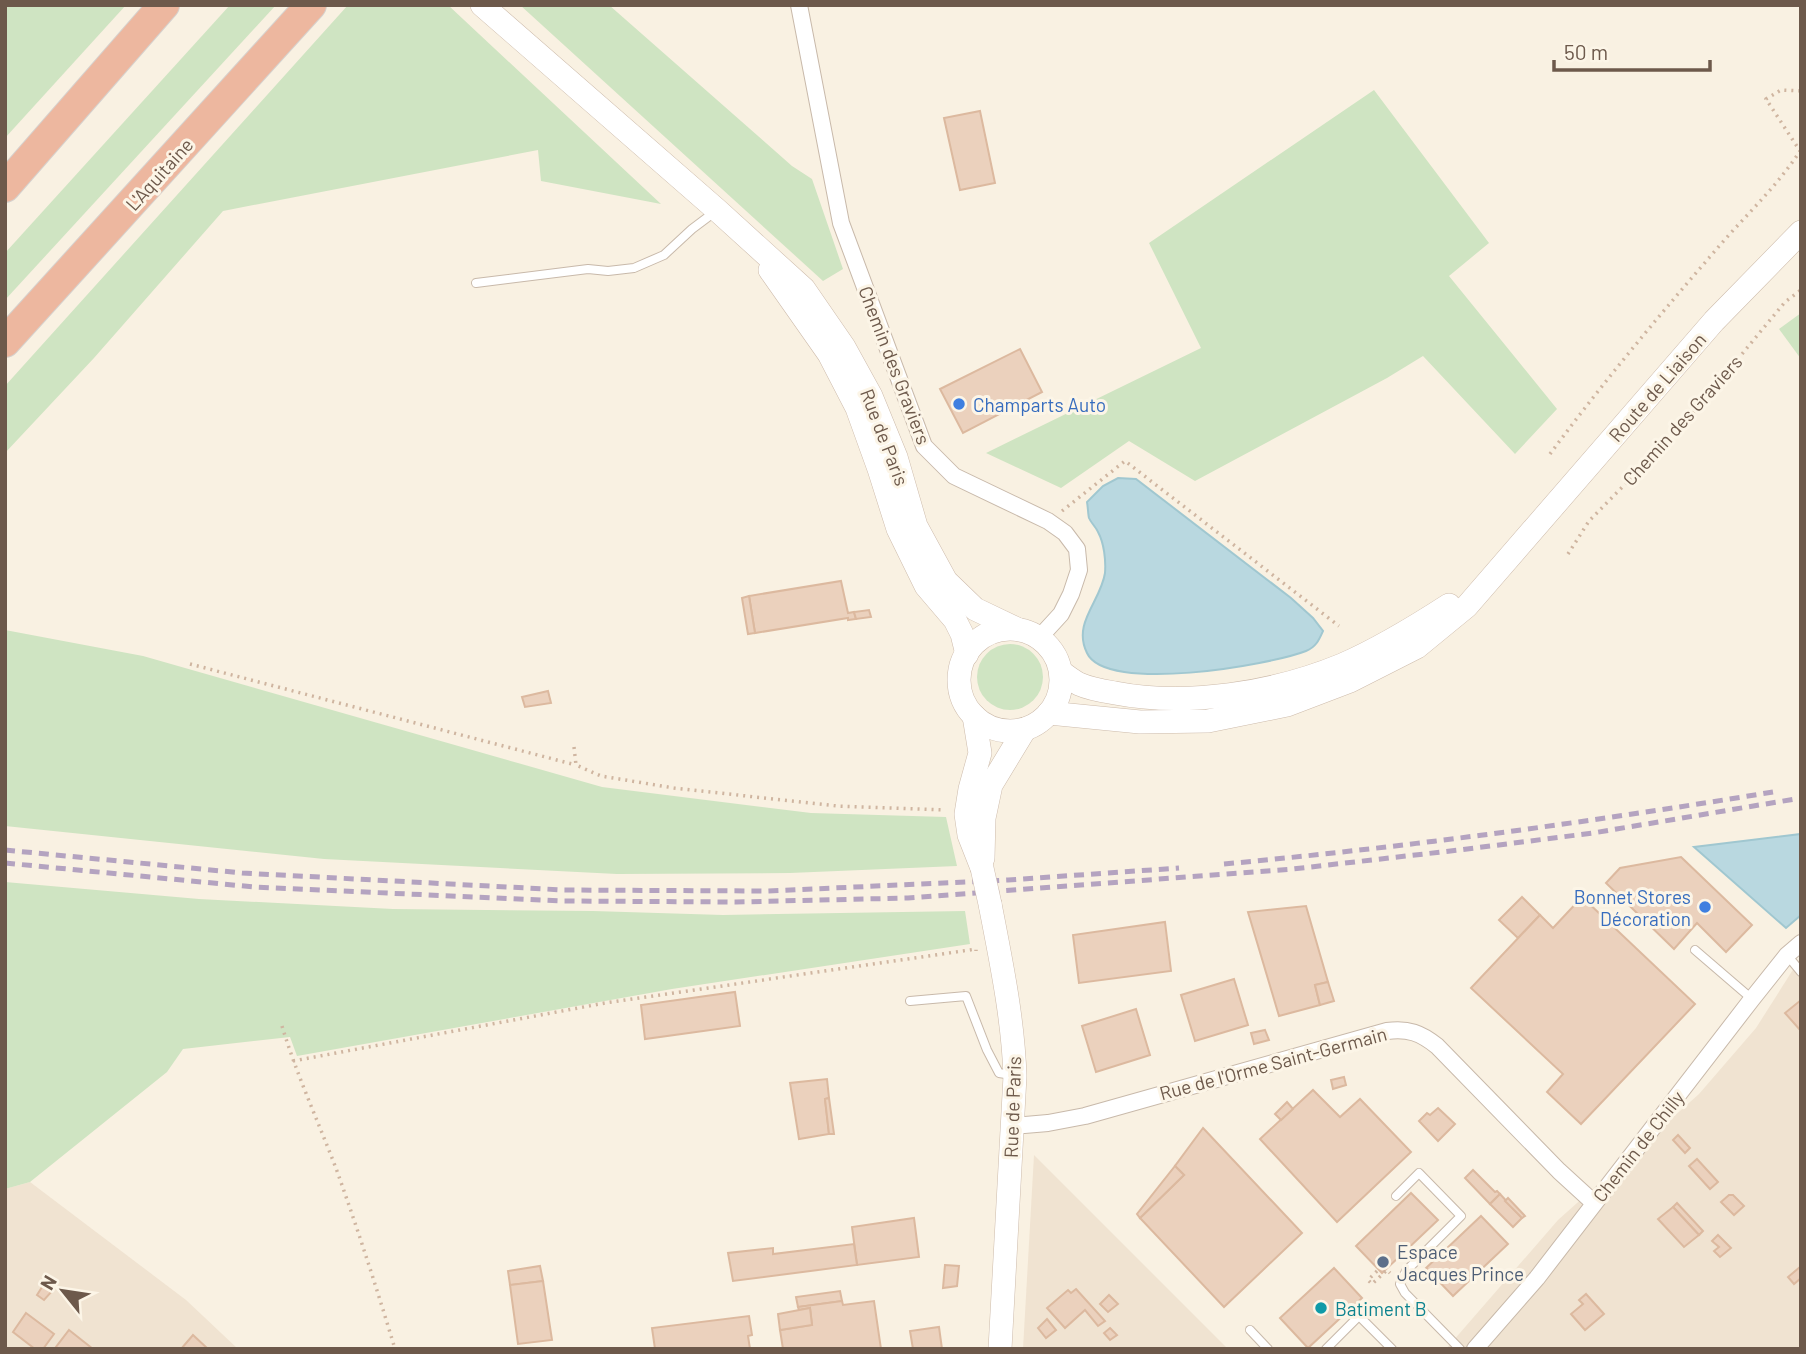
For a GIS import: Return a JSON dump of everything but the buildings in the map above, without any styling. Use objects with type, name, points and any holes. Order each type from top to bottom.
[{"type":"highway","points":[[5,187],[164,5]]},
{"type":"highway","name":"L'Aquitaine","points":[[5,342],[311,5]]},
{"type":"street","name":"Rue de Paris","points":[[482,5],[718,210],[804,289],[844,347],[871,396],[896,457],[916,526],[946,581],[975,609],[1017,629]]},
{"type":"street","name":"Chemin des Graviers","points":[[799,5],[841,223],[924,446],[954,477],[1048,521],[1065,533],[1077,549],[1079,570],[1061,614],[1039,638]]},
{"type":"street","name":"Route de Liaison","points":[[1049,713],[1140,722],[1208,721],[1287,705],[1350,681],[1417,647],[1467,606],[1714,321],[1749,282],[1801,232]]},
{"type":"street","name":"Rue de Paris","points":[[749,238],[834,365],[857,408],[898,529],[926,586],[955,620],[967,654]]},
{"type":"street","name":"Route de Liaison","points":[[1061,672],[1079,684],[1095,690],[1145,699],[1208,698],[1278,685],[1341,665],[1405,633],[1457,600],[1519,547]]},
{"type":"street","points":[[1017,629],[1039,638],[1054,653],[1061,672],[1059,694],[1049,713],[1038,723],[1025,729],[1007,731],[989,726],[974,716],[962,696],[960,684],[961,668],[976,642],[988,634],[1017,629]]},
{"type":"street","name":"Rue de Paris","points":[[974,716],[980,753],[966,814],[969,835],[982,868],[990,904],[1009,1006],[1015,1076],[1000,1349]]},
{"type":"street","name":"Rue de Paris","points":[[982,868],[984,818],[991,785],[1025,729]]},
{"type":"street","name":"Chemin de Chilly","points":[[1475,1349],[1537,1278],[1752,999],[1787,955],[1801,943]]},
{"type":"street","name":"Rue de l'Orme Saint-Germain","points":[[1012,1126],[1085,1116],[1387,1031],[1413,1031],[1437,1046],[1559,1171],[1594,1203]]},
{"type":"lane","points":[[476,283],[587,270],[634,268],[664,255],[718,210]]},
{"type":"lane","points":[[1695,950],[1752,999]]},
{"type":"lane","points":[[1787,955],[1801,972]]},
{"type":"lane","points":[[910,1002],[966,996],[999,1073],[1015,1076]]},
{"type":"lane","points":[[1396,1196],[1419,1173],[1461,1216],[1406,1271],[1400,1284],[1405,1293],[1460,1349]]},
{"type":"lane","points":[[1326,1349],[1359,1316],[1392,1349]]},
{"type":"lane","points":[[1250,1330],[1268,1349]]},
{"type":"path","points":[[1550,454],[1593,396],[1722,242],[1785,174],[1800,150],[1766,99],[1781,90],[1801,91]]},
{"type":"path","name":"Chemin des Graviers","points":[[1568,554],[1589,521],[1684,424],[1785,302],[1801,290]]},
{"type":"path","points":[[1048,521],[1125,461],[1339,626]]},
{"type":"path","points":[[190,664],[576,765],[601,776],[674,788],[838,806],[950,810]]},
{"type":"path","points":[[574,747],[576,765]]},
{"type":"path","points":[[293,1061],[604,1003],[962,951],[976,949],[979,962]]},
{"type":"path","points":[[282,1026],[371,1265],[395,1349]]},
{"type":"path","points":[[1377,1271],[1368,1280],[1372,1284],[1380,1277]]},
{"type":"shaded area","points":[[1801,957],[1801,1349],[1446,1349],[1558,1220],[1699,1094],[1756,1028]]},
{"type":"shaded area","points":[[1034,1155],[1228,1349],[1023,1349]]},
{"type":"shaded area","points":[[30,1182],[186,1300],[238,1349],[5,1349],[5,1189]]},
{"type":"green space","points":[[5,5],[126,5],[5,138]]},
{"type":"green space","points":[[230,5],[276,5],[5,300],[5,253]]},
{"type":"green space","points":[[348,5],[448,5],[661,204],[541,181],[538,150],[223,211],[94,358],[5,453],[5,386]]},
{"type":"green space","points":[[520,5],[609,5],[792,166],[812,179],[843,269],[823,281]]},
{"type":"green space","points":[[1374,90],[1489,243],[1449,276],[1557,409],[1515,454],[1423,356],[1195,481],[1129,441],[1061,488],[986,453],[1201,348],[1149,243]]},
{"type":"green space","points":[[1801,313],[1801,359],[1779,329]]},
{"type":"green space","points":[[5,630],[143,656],[602,787],[811,813],[946,817],[957,866],[790,873],[617,874],[324,859],[5,826]]},
{"type":"green space","points":[[1003,644],[1017,644],[1029,649],[1038,658],[1043,677],[1041,690],[1034,701],[1017,710],[1003,710],[991,705],[982,696],[977,684],[977,670],[982,658],[991,649]]},
{"type":"green space","points":[[5,882],[199,899],[393,909],[723,915],[965,911],[970,944],[672,989],[297,1056],[290,1037],[183,1049],[167,1072],[30,1182],[5,1189]]},
{"type":"water","points":[[1118,478],[1136,479],[1291,598],[1323,631],[1317,643],[1306,651],[1287,657],[1190,673],[1124,672],[1100,665],[1087,653],[1083,642],[1085,622],[1105,573],[1102,541],[1089,518],[1087,502],[1103,486]]},
{"type":"water","points":[[1801,834],[1801,915],[1786,928],[1694,847]]},
{"type":"railway","points":[[1224,864],[1499,833],[1773,792]]},
{"type":"railway","points":[[5,863],[254,887],[562,901],[736,902],[908,898],[1293,869],[1593,833],[1801,798]]},
{"type":"railway","points":[[5,850],[242,873],[564,890],[768,891],[1008,880],[1179,868]]},
{"type":"place","name":"Champarts Auto","points":[[959,404]]},
{"type":"place","name":"Bonnet Stores Décoration","points":[[1705,907]]},
{"type":"place","name":"Espace Jacques Prince","points":[[1383,1262]]},
{"type":"place","name":"Batiment B","points":[[1321,1308]]}]
